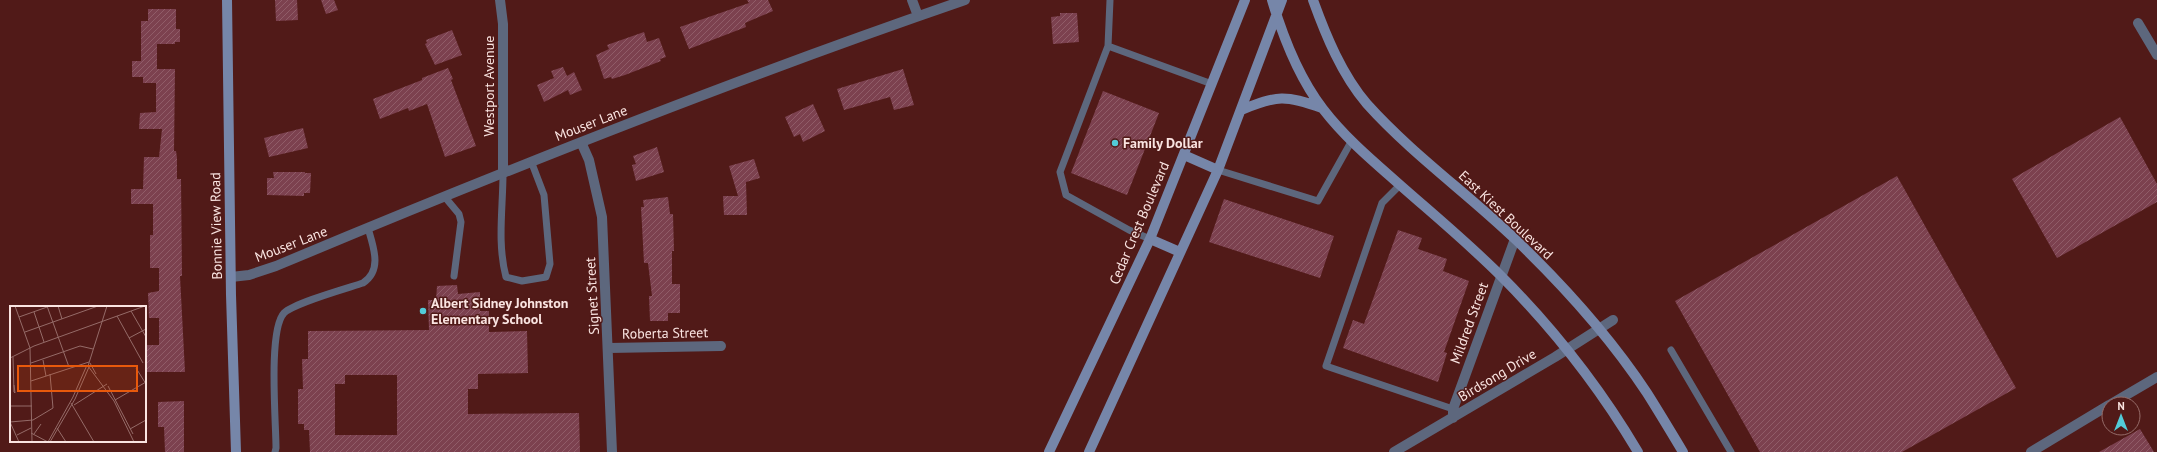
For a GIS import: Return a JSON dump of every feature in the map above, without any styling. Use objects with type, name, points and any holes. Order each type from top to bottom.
[{"type":"street","name":"Bonnie View Road","points":[[227,0],[231,276],[236,452]]},
{"type":"street","name":"Westport Avenue","points":[[500,0],[504,24],[504,173]]},
{"type":"street","points":[[912,0],[918,16]]},
{"type":"street","name":"Mouser Lane","points":[[231,276],[249,275],[276,266],[444,196],[733,83],[965,0]]},
{"type":"street","name":"Cedar Crest Boulevard","points":[[1049,452],[1150,239],[1245,0]]},
{"type":"street","points":[[1272,0],[1276,15],[1300,71],[1322,108],[1351,142],[1501,276],[1535,311],[1567,349],[1613,410],[1638,452]]},
{"type":"street","points":[[1089,452],[1218,170],[1282,0]]},
{"type":"street","name":"East Kiest Boulevard","points":[[1313,0],[1334,50],[1367,103],[1410,147],[1515,239],[1598,329],[1646,392],[1683,452]]},
{"type":"street","points":[[2138,23],[2157,55]]},
{"type":"street","points":[[1241,110],[1268,99],[1294,98],[1322,108]]},
{"type":"street","name":"Signet Street","points":[[581,142],[591,167],[602,217],[609,348],[612,452]]},
{"type":"street","points":[[1184,155],[1218,170]]},
{"type":"street","points":[[1150,239],[1180,252]]},
{"type":"street","name":"Mildred Street","points":[[1453,414],[1515,239]]},
{"type":"street","name":"Birdsong Drive","points":[[1394,452],[1453,414],[1567,349],[1613,320]]},
{"type":"street","name":"Roberta Street","points":[[609,348],[721,346]]},
{"type":"street","points":[[2125,396],[2157,377]]},
{"type":"street","points":[[2031,452],[2101,410]]},
{"type":"lane","points":[[1110,0],[1108,46],[1060,172],[1066,195],[1129,230],[1150,239]]},
{"type":"lane","points":[[1108,46],[1212,84]]},
{"type":"lane","points":[[1218,170],[1318,201],[1351,142]]},
{"type":"lane","points":[[504,173],[501,207],[502,259],[506,277],[522,281],[546,277],[550,264],[544,195],[531,162]]},
{"type":"lane","points":[[1400,185],[1382,203],[1326,366],[1453,414]]},
{"type":"lane","points":[[444,196],[459,214],[461,222],[454,276]]},
{"type":"lane","points":[[275,452],[275,345],[280,319],[285,312],[364,283],[370,278],[376,257],[368,228]]},
{"type":"lane","points":[[1671,350],[1731,452]]},
{"type":"building","points":[[275,0],[297,0],[298,20],[276,21]]},
{"type":"building","points":[[321,0],[334,0],[338,10],[326,14]]},
{"type":"building","points":[[747,0],[768,0],[773,11],[745,23],[746,27],[689,49],[680,27],[749,3]]},
{"type":"building","points":[[148,9],[176,9],[176,29],[180,29],[180,42],[175,42],[175,44],[157,44],[157,69],[175,69],[174,151],[176,151],[177,158],[177,179],[181,179],[182,276],[180,276],[185,372],[146,372],[146,345],[159,345],[159,318],[149,318],[148,293],[159,291],[159,268],[150,268],[150,235],[153,235],[153,204],[131,204],[131,189],[143,189],[144,157],[159,157],[162,129],[139,129],[140,113],[156,112],[156,83],[143,83],[143,77],[132,77],[132,61],[141,61],[141,21],[148,21]]},
{"type":"building","points":[[1060,13],[1077,13],[1079,42],[1053,44],[1051,17],[1060,16]]},
{"type":"building","points":[[452,30],[462,55],[435,65],[425,44],[427,43],[426,40]]},
{"type":"building","points":[[644,32],[647,42],[659,38],[666,57],[660,59],[661,61],[625,75],[612,79],[611,77],[604,79],[596,55],[609,49],[607,45]]},
{"type":"building","points":[[563,67],[567,76],[574,72],[582,90],[570,95],[568,90],[544,102],[537,85],[554,78],[551,71]]},
{"type":"building","points":[[448,68],[453,79],[451,80],[476,146],[445,157],[427,104],[409,111],[408,108],[380,119],[373,99]]},
{"type":"building","points":[[903,69],[914,105],[894,110],[890,97],[844,110],[837,89]]},
{"type":"building","name":"Family Dollar","points":[[1103,91],[1159,113],[1127,195],[1071,173]]},
{"type":"building","points":[[813,104],[825,131],[803,142],[800,134],[794,137],[785,117]]},
{"type":"building","points":[[2120,117],[2157,184],[2157,202],[2057,258],[2012,179]]},
{"type":"building","points":[[303,128],[308,148],[269,157],[264,138]]},
{"type":"building","points":[[657,147],[664,172],[636,181],[632,165],[636,164],[633,156]]},
{"type":"building","points":[[754,159],[760,178],[746,182],[747,215],[724,215],[723,196],[738,196],[729,166]]},
{"type":"building","points":[[273,172],[311,173],[310,193],[304,193],[304,196],[267,195],[267,178],[274,178]]},
{"type":"building","points":[[1897,176],[2016,388],[1902,452],[1760,452],[1675,301]]},
{"type":"building","points":[[668,197],[670,214],[673,214],[674,251],[672,251],[672,284],[680,284],[680,313],[668,313],[668,321],[650,321],[649,296],[652,296],[648,263],[644,263],[641,207],[644,207],[643,200]]},
{"type":"building","points":[[1224,199],[1334,236],[1320,278],[1209,242]]},
{"type":"building","points":[[1398,230],[1422,238],[1418,249],[1447,259],[1443,271],[1469,281],[1444,352],[1447,353],[1438,382],[1343,348],[1353,320],[1364,324]]},
{"type":"building","points":[[457,285],[458,294],[480,292],[480,311],[489,311],[489,332],[527,331],[528,373],[478,374],[478,389],[468,389],[468,414],[579,413],[580,452],[310,452],[309,430],[304,430],[304,424],[298,424],[298,389],[303,389],[302,359],[308,359],[308,331],[429,330],[428,300],[436,300],[437,286]],"holes":[[[345,375],[397,375],[397,435],[335,435],[335,384],[345,384]]]},
{"type":"building","points":[[184,401],[184,452],[165,452],[164,427],[158,427],[158,402]]},
{"type":"building","points":[[2141,431],[2154,452],[2099,452],[2128,436],[2141,436]]},
{"type":"place","name":"Family Dollar","points":[[1115,143]]},
{"type":"place","name":"Albert Sidney Johnston Elementary School","points":[[423,311]]}]
